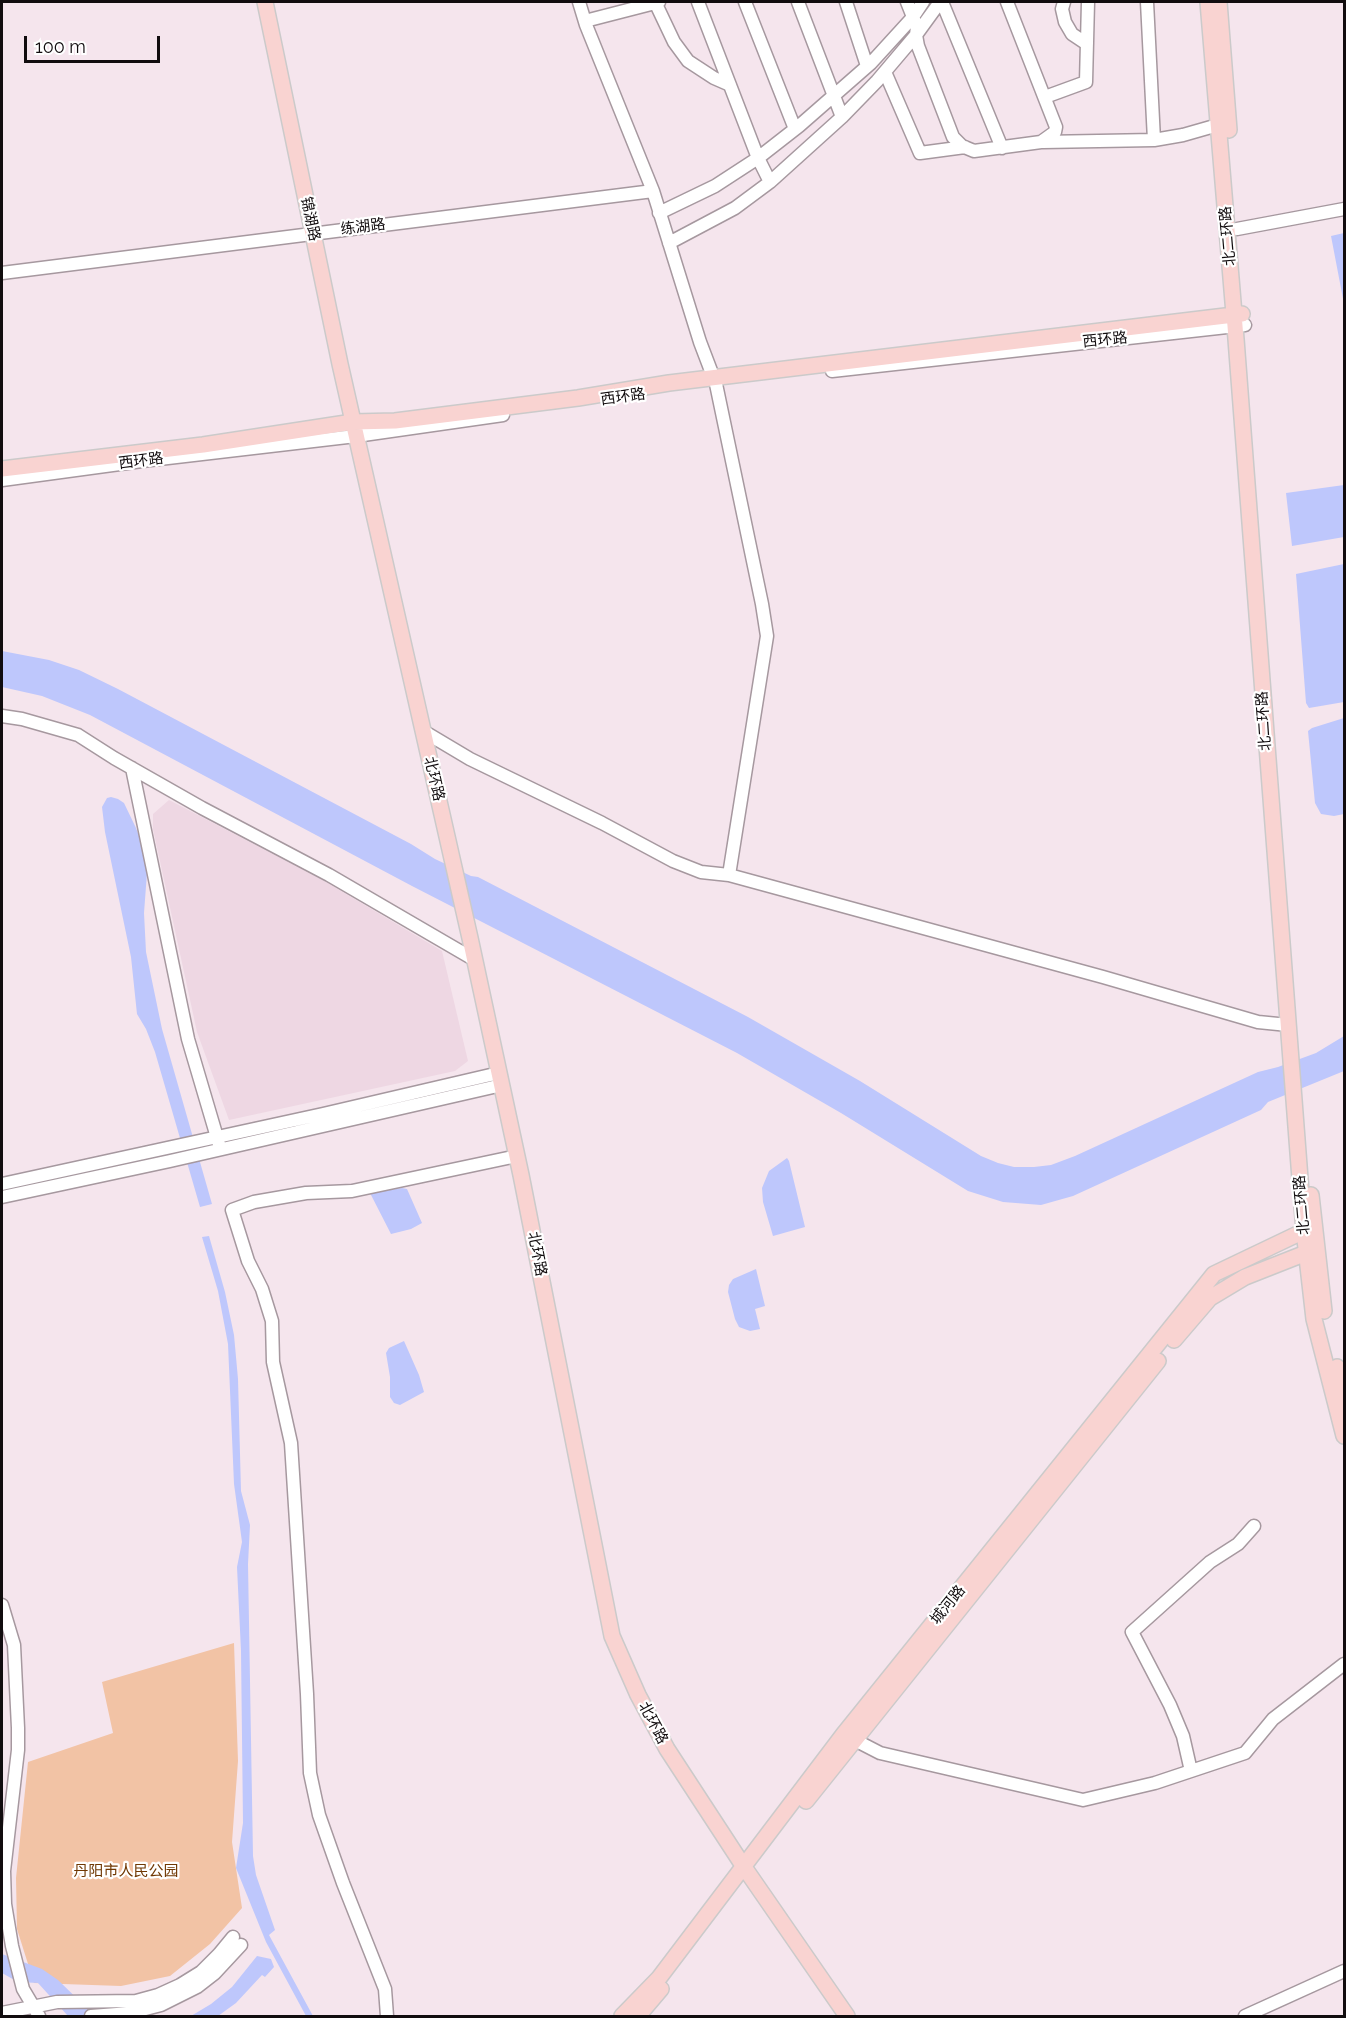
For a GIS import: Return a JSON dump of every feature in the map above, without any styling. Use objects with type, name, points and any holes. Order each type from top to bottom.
[{"type":"main road","name":"锦湖路","points":[[265,2],[355,429]]},
{"type":"main road","name":"北二环路","points":[[1208,2],[1218,125],[1240,320],[1299,1101],[1306,1253],[1314,1319],[1344,1436]]},
{"type":"main road","name":"北二环路","points":[[1219,2],[1237,229],[1240,320],[1288,1025],[1294,1041]]},
{"type":"main road","name":"西环路","points":[[2,469],[355,429],[395,421],[715,381],[1240,320]]},
{"type":"main road","name":"北环路","points":[[355,429],[501,1079],[612,1636],[638,1695],[667,1749],[746,1870],[847,2016]]},
{"type":"main road","name":"北二环路","points":[[1299,1101],[1324,1317],[1344,1396]]},
{"type":"main road","name":"城河路","points":[[622,2016],[659,1978],[746,1870],[1214,1274],[1304,1231]]},
{"type":"main road","name":"城河路","points":[[849,1737],[1210,1298],[1245,1277],[1306,1253]]},
{"type":"main road","name":"城河路","points":[[638,2016],[681,1965],[746,1870]]},
{"type":"street","points":[[579,2],[652,191],[700,342],[715,381],[762,604],[767,636],[729,875]]},
{"type":"street","points":[[585,21],[656,2],[674,42],[688,61],[714,78],[730,85]]},
{"type":"street","points":[[698,2],[758,158],[770,182]]},
{"type":"street","points":[[746,2],[795,129]]},
{"type":"street","points":[[798,2],[842,117]]},
{"type":"street","points":[[846,2],[869,64],[881,76],[920,153],[964,147]]},
{"type":"street","points":[[907,2],[917,27],[918,46],[953,137],[964,147],[974,151],[1041,142],[1154,140],[1218,125]]},
{"type":"street","points":[[659,213],[715,186],[758,158],[795,129],[869,64],[913,17],[923,2]]},
{"type":"street","points":[[669,243],[735,208],[770,182],[842,117],[881,76],[941,2]]},
{"type":"street","points":[[941,2],[1002,148]]},
{"type":"street","points":[[1007,2],[1056,127],[1055,132],[1041,142]]},
{"type":"street","points":[[1064,2],[1062,9],[1065,22],[1072,34],[1087,44]]},
{"type":"street","points":[[1045,97],[1086,82],[1088,2]]},
{"type":"street","points":[[1147,2],[1154,140]]},
{"type":"street","name":"练湖路","points":[[2,273],[652,191]]},
{"type":"street","points":[[1237,229],[1344,209]]},
{"type":"street","name":"西环路","points":[[2,480],[355,429]]},
{"type":"street","points":[[2,716],[22,719],[78,735],[202,808],[329,875],[475,960]]},
{"type":"street","points":[[423,731],[470,759],[602,823],[673,861],[701,872],[729,875],[1103,977],[1258,1022],[1288,1025]]},
{"type":"street","points":[[132,768],[188,1039],[221,1150]]},
{"type":"street","points":[[2,1184],[501,1079]]},
{"type":"street","points":[[2,1197],[221,1150],[501,1079]]},
{"type":"street","points":[[387,2016],[385,1989],[319,1815],[310,1773],[291,1443],[273,1362],[272,1321],[262,1289],[248,1261],[232,1210],[254,1202],[306,1193],[352,1191],[517,1156]]},
{"type":"street","points":[[1191,1771],[1183,1736],[1170,1705],[1132,1632],[1210,1562],[1238,1544],[1254,1526]]},
{"type":"street","points":[[2,1605],[7,1639],[14,1645],[18,1750],[4,1871],[5,1904],[23,1989],[36,2012]]},
{"type":"street","points":[[849,1737],[879,1753],[1083,1800],[1155,1783],[1245,1753],[1273,1719],[1344,1664]]},
{"type":"street","points":[[2,2013],[36,2012],[54,2003],[136,2001],[180,1985],[201,1972],[219,1954],[237,1941],[215,1973],[161,2006],[130,2013],[95,2016]]},
{"type":"street","points":[[1245,2016],[1344,1971]]},
{"type":"shaded area","points":[[169,800],[321,879],[442,951],[468,1061],[455,1071],[229,1120],[197,1032],[153,829],[153,814]]},
{"type":"green space","name":"丹阳市人民公园","points":[[234,1643],[238,1761],[232,1842],[242,1908],[210,1944],[170,1976],[121,1986],[34,1983],[17,1929],[16,1878],[28,1762],[113,1733],[102,1682]]},
{"type":"water","points":[[1344,233],[1344,304],[1331,236]]},
{"type":"water","points":[[1344,485],[1344,537],[1292,546],[1286,493]]},
{"type":"water","points":[[1344,564],[1344,702],[1309,708],[1306,703],[1296,574]]},
{"type":"water","points":[[2,651],[49,660],[79,670],[118,689],[411,844],[435,859],[478,877],[748,1017],[860,1081],[981,1156],[998,1163],[1014,1167],[1051,1165],[1258,1072],[1316,1053],[1344,1036],[1344,1071],[1268,1102],[1261,1110],[1073,1196],[1041,1205],[1003,1202],[968,1191],[841,1113],[737,1053],[412,886],[90,715],[42,696],[2,687]]},
{"type":"water","points":[[1344,718],[1344,814],[1334,816],[1321,814],[1315,803],[1308,731]]},
{"type":"water","points":[[111,797],[124,803],[144,849],[147,873],[144,913],[146,952],[162,1029],[212,1204],[200,1207],[155,1052],[137,1014],[131,957],[105,832],[102,807],[107,798]]},
{"type":"water","points":[[787,1158],[805,1227],[773,1236],[763,1202],[762,1188],[769,1171]]},
{"type":"water","points":[[407,1189],[422,1223],[411,1229],[391,1234],[370,1193]]},
{"type":"water","points":[[209,1236],[225,1292],[234,1335],[238,1379],[241,1491],[250,1525],[248,1564],[253,1856],[256,1875],[275,1930],[269,1935],[313,2016],[306,2016],[266,1942],[236,1868],[243,1823],[241,1651],[237,1567],[242,1542],[234,1484],[228,1344],[218,1291],[202,1237]]},
{"type":"water","points":[[756,1269],[765,1306],[755,1309],[760,1329],[750,1331],[739,1327],[728,1292],[733,1279]]},
{"type":"water","points":[[404,1341],[424,1392],[400,1405],[394,1403],[390,1397],[390,1377],[386,1353],[389,1348]]},
{"type":"water","points":[[2,1954],[42,1969],[58,1980],[95,2016],[68,2016],[38,1983],[18,1982],[2,1973]]},
{"type":"water","points":[[257,1956],[271,1959],[274,1967],[265,1977],[262,1975],[236,2003],[218,2016],[191,2016],[232,1987]]}]
